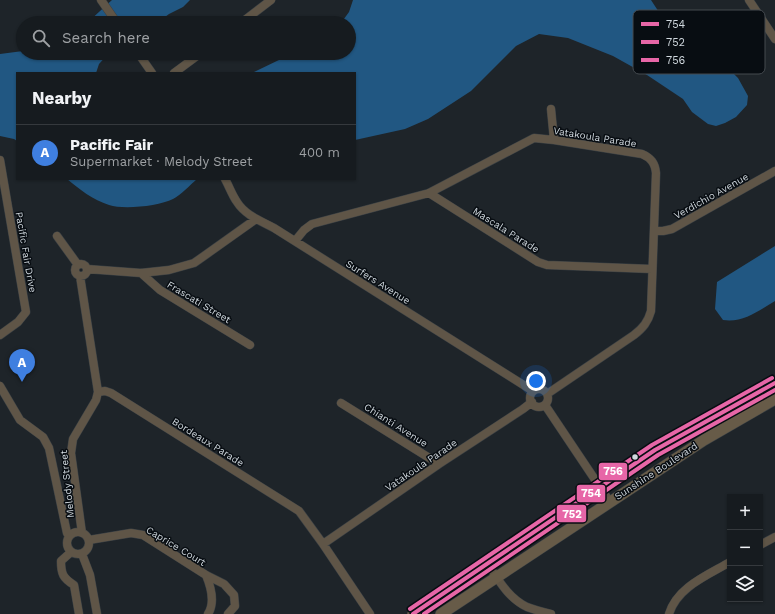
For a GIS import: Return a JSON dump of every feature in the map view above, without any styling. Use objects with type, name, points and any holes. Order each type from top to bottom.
[{"type":"main road","name":"Sunshine Boulevard","points":[[413,614],[655,450],[775,383]]},
{"type":"main road","name":"Sunshine Boulevard","points":[[441,614],[496,576],[704,440],[775,400]]},
{"type":"street","points":[[101,0],[112,16]]},
{"type":"street","points":[[249,16],[271,0]]},
{"type":"street","points":[[749,0],[756,10]]},
{"type":"street","points":[[765,23],[775,38]]},
{"type":"street","points":[[143,60],[151,72]]},
{"type":"street","points":[[175,72],[191,60]]},
{"type":"street","points":[[551,110],[554,140]]},
{"type":"street","name":"Vatakoula Parade","points":[[295,242],[304,230],[312,224],[429,193],[534,138],[642,154],[648,157],[655,166],[656,173],[651,311],[648,320],[642,329],[547,394]]},
{"type":"street","name":"Pacific Fair Drive","points":[[0,160],[26,312],[18,322],[0,335]]},
{"type":"street","name":"Verdichio Avenue","points":[[654,231],[672,229],[775,171]]},
{"type":"street","name":"Surfers Avenue","points":[[226,180],[241,208],[256,219],[274,228],[533,391]]},
{"type":"street","name":"Mascala Parade","points":[[429,193],[538,262],[547,265],[652,269]]},
{"type":"street","points":[[57,236],[78,265],[83,265],[87,269],[141,272],[169,270],[194,263],[256,219]]},
{"type":"street","points":[[78,265],[76,267],[76,273],[80,276],[98,392]]},
{"type":"street","points":[[80,276],[85,274],[87,269]]},
{"type":"street","name":"Frascati Street","points":[[141,272],[160,290],[250,345]]},
{"type":"street","points":[[0,386],[20,420],[43,437],[49,448],[67,533],[69,536],[67,546],[71,552],[76,554],[82,554],[88,549],[89,540],[82,533],[75,532],[69,536]]},
{"type":"street","points":[[536,389],[542,389],[547,394],[548,400],[545,405],[536,406],[532,402],[530,395],[533,391],[536,389]]},
{"type":"street","name":"Bordeaux Parade","points":[[98,392],[105,391],[112,393],[291,505],[298,511],[323,544],[370,614]]},
{"type":"street","name":"Melody Street","points":[[82,533],[71,453],[73,439],[96,400],[98,392]]},
{"type":"street","name":"Vatakoula Parade","points":[[323,544],[532,402]]},
{"type":"street","name":"Chianti Avenue","points":[[341,403],[439,464]]},
{"type":"street","points":[[545,405],[610,502]]},
{"type":"street","name":"Caprice Court","points":[[89,540],[131,533],[143,535],[206,576],[224,584],[234,595],[235,606],[228,614]]},
{"type":"street","points":[[763,543],[775,537]]},
{"type":"street","points":[[71,552],[62,561],[61,570],[65,579],[74,585],[79,614]]},
{"type":"street","points":[[82,554],[90,575],[97,614]]},
{"type":"street","points":[[487,564],[506,590],[520,603],[551,614]]},
{"type":"street","points":[[669,614],[677,598],[692,584],[727,564]]},
{"type":"street","name":"Caprice Court","points":[[206,576],[210,584],[212,599],[208,614]]},
{"type":"water","points":[[112,0],[190,0],[183,7],[166,16],[95,16]]},
{"type":"water","points":[[353,0],[651,0],[658,10],[633,10],[633,67],[613,56],[568,38],[539,34],[516,46],[471,91],[428,119],[405,129],[356,140],[356,72],[254,72],[279,60],[356,60],[356,16],[346,16]]},
{"type":"water","points":[[16,52],[16,60],[103,60],[99,64],[96,72],[16,72],[16,140],[0,136],[0,54]]},
{"type":"water","points":[[645,74],[734,74],[738,78],[748,96],[747,105],[736,117],[725,123],[716,126],[708,124],[692,112],[683,99]]},
{"type":"water","points":[[68,180],[196,180],[173,199],[159,204],[132,207],[109,205],[97,200]]},
{"type":"water","points":[[775,246],[775,301],[744,318],[737,320],[723,320],[715,309],[717,282]]},
{"type":"transit line","name":"756","points":[[410,609],[652,445],[772,378]]},
{"type":"transit line","name":"754","points":[[413,614],[655,450],[775,383]]},
{"type":"transit line","name":"752","points":[[424,614],[658,455],[775,390]]},
{"type":"place","name":"Pacific Fair","points":[[22,382]]}]
